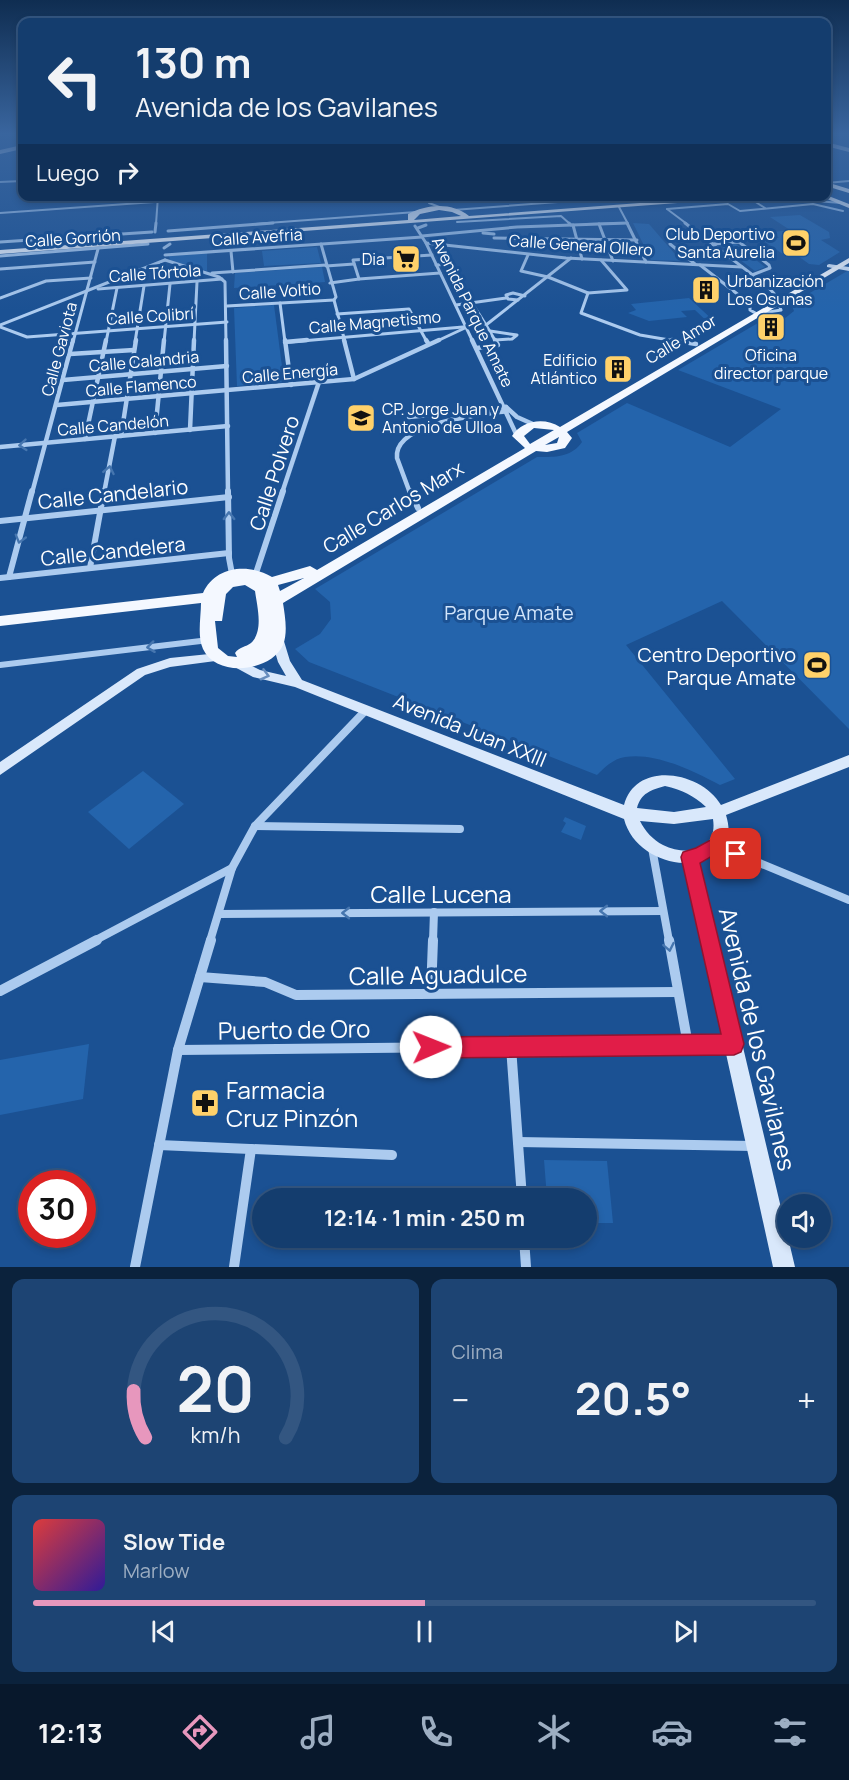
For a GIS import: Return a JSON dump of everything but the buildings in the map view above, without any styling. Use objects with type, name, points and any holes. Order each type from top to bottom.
[{"type":"main road","points":[[0,252],[416,222],[653,201]]},
{"type":"main road","points":[[416,222],[457,222],[467,217],[700,201]]},
{"type":"main road","points":[[512,212],[545,203]]},
{"type":"main road","points":[[416,222],[427,206],[453,210],[467,217]]},
{"type":"main road","points":[[144,241],[154,232],[168,231],[183,237]]},
{"type":"main road","points":[[144,241],[164,246],[183,237]]},
{"type":"main road","name":"Calle Amor","points":[[557,429],[752,310],[775,300],[832,267],[849,254]]},
{"type":"main road","name":"Calle Amor","points":[[775,300],[791,288],[849,260]]},
{"type":"main road","name":"Calle Amor","points":[[525,444],[557,429],[752,310]]},
{"type":"main road","points":[[535,425],[557,429],[566,438],[561,446],[547,449],[525,444],[519,432],[535,425]]},
{"type":"main road","name":"Calle Carlos Marx","points":[[270,582],[300,576],[525,444]]},
{"type":"main road","name":"Calle Carlos Marx","points":[[275,601],[525,444]]},
{"type":"main road","points":[[256,573],[270,582],[275,601],[278,638],[268,652],[260,657],[235,662],[219,657],[213,653],[209,640],[208,599],[214,584],[232,574],[256,573]]},
{"type":"main road","points":[[208,599],[214,606],[217,617],[219,645],[239,655],[258,648],[265,638],[262,589],[247,580],[229,583],[219,593],[217,617]]},
{"type":"main road","points":[[0,621],[208,599]]},
{"type":"street","points":[[831,200],[846,196]]},
{"type":"street","points":[[0,213],[172,201]]},
{"type":"street","points":[[426,201],[427,206]]},
{"type":"street","points":[[453,210],[580,201]]},
{"type":"street","points":[[753,201],[765,208]]},
{"type":"street","points":[[669,244],[752,310],[779,312],[780,306],[766,286],[667,209],[728,204],[740,211],[825,201]]},
{"type":"street","points":[[0,242],[154,232],[158,202]]},
{"type":"street","points":[[619,207],[646,262]]},
{"type":"street","points":[[457,222],[561,216],[572,225],[582,259]]},
{"type":"street","points":[[168,231],[416,222]]},
{"type":"street","name":"Avenida Parque Amate","points":[[416,222],[525,444]]},
{"type":"street","points":[[467,232],[627,223]]},
{"type":"street","points":[[599,224],[612,261]]},
{"type":"street","points":[[491,251],[494,229]]},
{"type":"street","points":[[467,232],[494,236],[577,240],[637,240]]},
{"type":"street","name":"Calle Avefria","points":[[0,326],[165,258],[467,232]]},
{"type":"street","name":"Calle Gorrión","points":[[0,252],[98,249],[144,241]]},
{"type":"street","points":[[713,244],[739,242],[770,265],[770,268],[752,275]]},
{"type":"street","name":"Calle General Ollero","points":[[426,243],[528,255],[742,267]]},
{"type":"street","points":[[321,244],[330,283],[336,297],[334,300],[337,314],[354,379],[466,327]]},
{"type":"street","points":[[164,246],[165,258],[221,280],[227,306],[229,553],[232,574]]},
{"type":"street","name":"Calle General Ollero","points":[[208,273],[354,264],[353,260],[431,253],[456,247]]},
{"type":"street","name":"Calle Gaviota","points":[[9,577],[98,249]]},
{"type":"street","points":[[231,251],[233,272]]},
{"type":"street","points":[[436,266],[451,264],[447,253]]},
{"type":"street","points":[[528,255],[520,271],[548,277],[588,293],[627,289],[600,260]]},
{"type":"street","points":[[486,325],[571,258]]},
{"type":"street","points":[[0,269],[95,262]]},
{"type":"street","points":[[354,264],[359,279]]},
{"type":"street","points":[[832,267],[849,269]]},
{"type":"street","points":[[330,283],[440,273]]},
{"type":"street","points":[[0,298],[46,281],[91,278]]},
{"type":"street","name":"Calle Tórtola","points":[[94,288],[221,280]]},
{"type":"street","points":[[190,430],[197,282]]},
{"type":"street","points":[[155,433],[170,284]]},
{"type":"street","points":[[90,568],[126,399],[144,286]]},
{"type":"street","points":[[766,286],[791,288]]},
{"type":"street","points":[[85,439],[117,288]]},
{"type":"street","points":[[506,298],[511,293],[525,296]]},
{"type":"street","name":"Calle Amor","points":[[588,293],[581,313],[640,335],[696,344]]},
{"type":"street","points":[[456,305],[506,298],[519,300]]},
{"type":"street","name":"Calle Voltio","points":[[227,306],[334,300]]},
{"type":"street","points":[[280,303],[291,385]]},
{"type":"street","points":[[472,303],[498,345],[477,348]]},
{"type":"street","points":[[337,314],[409,309],[428,343]]},
{"type":"street","name":"Calle Colibrí","points":[[0,326],[27,337],[227,322]]},
{"type":"street","name":"Calle Magnetismo","points":[[285,342],[486,325]]},
{"type":"street","points":[[490,331],[517,335],[512,339],[495,340]]},
{"type":"street","points":[[70,354],[134,350]]},
{"type":"street","name":"Calle Calandria","points":[[63,380],[227,366]]},
{"type":"street","name":"Calle Energía","points":[[228,391],[354,379]]},
{"type":"street","name":"Calle Polvero","points":[[256,573],[320,382]]},
{"type":"street","name":"Calle Flamenco","points":[[57,405],[228,391]]},
{"type":"street","points":[[409,417],[506,409]]},
{"type":"street","points":[[418,508],[396,454],[398,444],[408,434],[425,427],[506,409]]},
{"type":"street","name":"Avenida Parque Amate","points":[[506,409],[535,425]]},
{"type":"street","name":"Calle Candelón","points":[[0,447],[228,426]]},
{"type":"street","name":"Calle Candelario","points":[[0,521],[229,497]]},
{"type":"street","name":"Calle Candelera","points":[[0,578],[229,553]]},
{"type":"street","points":[[278,638],[284,662],[297,683]]},
{"type":"street","points":[[183,659],[209,640]]},
{"type":"street","points":[[0,665],[209,640]]},
{"type":"street","points":[[0,769],[141,672],[158,663],[219,657]]},
{"type":"street","name":"Avenida Juan XXIII","points":[[235,662],[257,674],[297,683],[629,814],[652,818],[674,818],[719,812],[849,761]]},
{"type":"street","points":[[135,1267],[178,1050],[232,868],[255,826],[366,710]]},
{"type":"street","points":[[665,780],[676,781],[697,789],[713,803],[719,812],[722,824],[721,835],[716,845],[700,855],[690,857],[677,857],[652,848],[637,832],[629,814],[633,797],[638,790],[665,780]]},
{"type":"street","points":[[255,826],[460,829]]},
{"type":"street","points":[[716,845],[849,900]]},
{"type":"street","points":[[652,848],[688,1045]]},
{"type":"street","name":"Avenida de los Gavilanes","points":[[690,857],[784,1267]]},
{"type":"street","points":[[0,991],[232,868]]},
{"type":"street","name":"Calle Lucena","points":[[219,914],[663,911]]},
{"type":"street","points":[[431,993],[434,912]]},
{"type":"street","name":"Calle Aguadulce","points":[[200,977],[265,982],[296,995],[678,992]]},
{"type":"street","name":"Puerto de Oro","points":[[178,1050],[734,1044]]},
{"type":"street","points":[[511,1047],[521,1188]]},
{"type":"street","points":[[518,1142],[757,1146]]},
{"type":"street","points":[[159,1145],[392,1155]]},
{"type":"street","points":[[234,1267],[251,1149]]},
{"type":"street","points":[[525,1248],[526,1267]]},
{"type":"green space","name":"Club Deportivo Santa Aurelia","points":[[800,215],[829,232],[830,238],[821,240],[840,252],[819,265],[809,264],[798,256],[787,257],[761,239],[779,238],[773,232],[790,230],[770,217]]},
{"type":"green space","points":[[633,223],[649,224],[681,261],[651,260]]},
{"type":"green space","points":[[736,244],[765,267],[755,271],[720,245]]},
{"type":"green space","points":[[317,247],[321,263],[264,266],[262,251]]},
{"type":"green space","points":[[207,253],[207,271],[170,260],[169,256]]},
{"type":"green space","points":[[322,267],[325,282],[234,288],[235,273]]},
{"type":"green space","name":"Parque Amate","points":[[849,270],[849,729],[722,601],[626,645],[735,779],[720,785],[674,764],[637,756],[617,760],[597,775],[309,662],[295,649],[320,634],[331,619],[330,602],[315,589],[537,457],[562,456],[573,451],[582,442],[577,433],[627,403],[730,447],[781,409],[678,370],[763,320],[784,319],[794,311],[791,304]]},
{"type":"green space","points":[[689,298],[716,323],[712,326],[695,310],[681,311],[687,317],[649,321],[628,313],[636,310],[631,304]]},
{"type":"green space","points":[[274,305],[284,382],[237,386],[234,308]]},
{"type":"green space","points":[[143,771],[184,804],[129,849],[88,812]]},
{"type":"green space","points":[[565,817],[586,826],[581,840],[561,832],[566,823],[563,821]]},
{"type":"green space","points":[[89,1044],[83,1099],[0,1115],[0,1060]]},
{"type":"green space","points":[[544,1160],[607,1161],[613,1223],[597,1223],[597,1188],[546,1188]]},
{"type":"place","name":"Club Deportivo Santa Aurelia","points":[[796,243]]},
{"type":"place","name":"Dia","points":[[406,259]]},
{"type":"place","name":"Urbanización Los Osunas","points":[[706,290]]},
{"type":"place","name":"Oficina director parque","points":[[771,327]]},
{"type":"place","name":"Edificio Atlántico","points":[[618,369]]},
{"type":"place","name":"CP. Jorge Juan y Antonio de Ulloa","points":[[361,418]]},
{"type":"place","name":"Centro Deportivo Parque Amate","points":[[817,665]]},
{"type":"place","name":"Farmacia Cruz Pinzón","points":[[205,1103]]},
{"type":"route","points":[[431,1047],[734,1044],[690,857],[709,851],[716,845],[736,854]]}]
